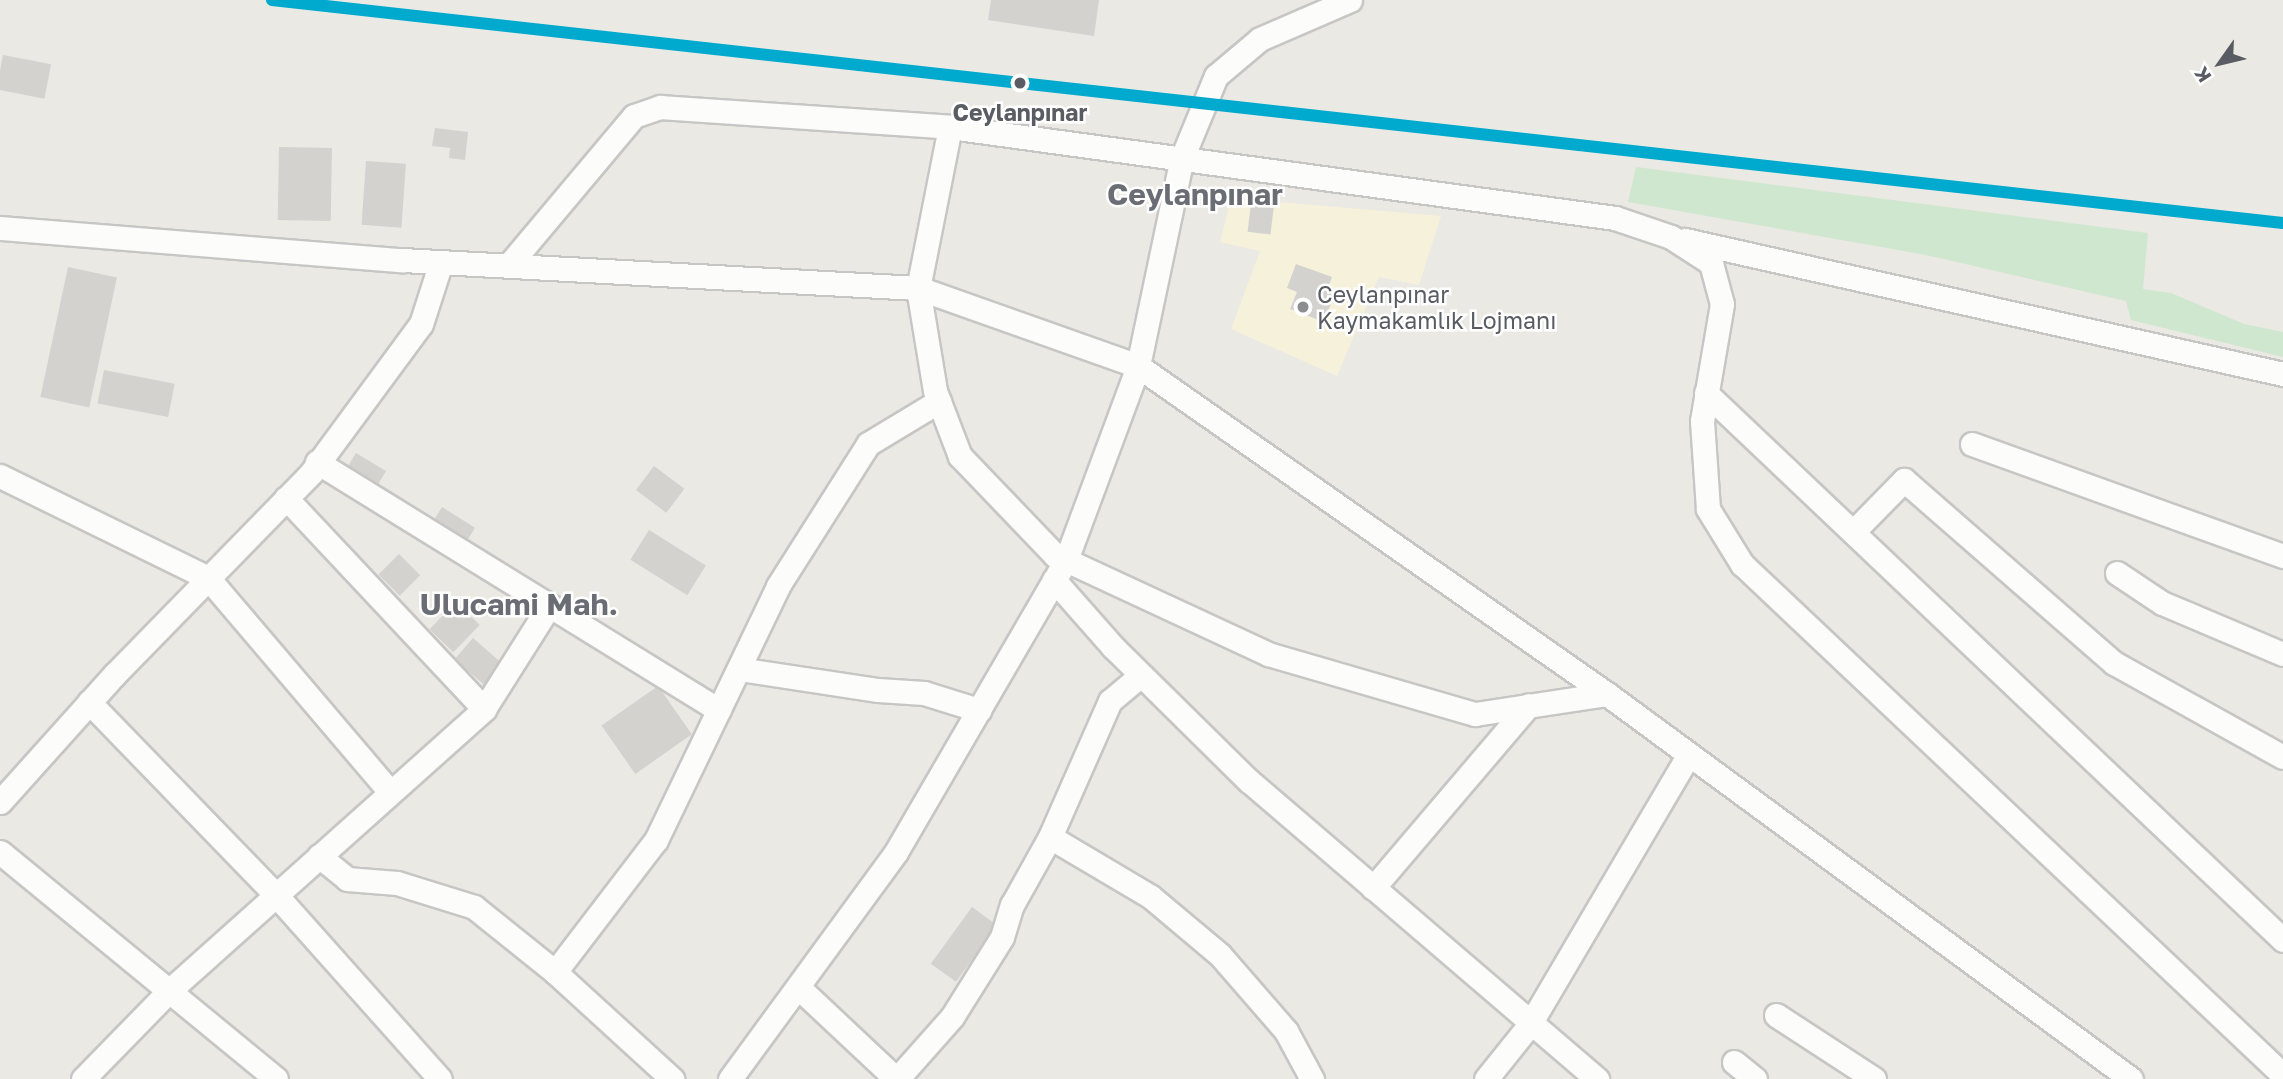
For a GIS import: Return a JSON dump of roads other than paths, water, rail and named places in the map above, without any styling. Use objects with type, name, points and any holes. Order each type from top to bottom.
[{"type":"street","points":[[730,1079],[896,852],[1060,570],[1138,366],[1182,158],[1216,76],[1229,62],[1276,31],[1350,0]]},
{"type":"street","points":[[508,266],[635,116],[660,107],[950,127],[1615,218],[1671,237],[2283,373]]},
{"type":"street","points":[[950,127],[918,288],[939,401],[960,456],[1055,555],[1060,570],[1141,675],[1248,780],[1597,1079]]},
{"type":"street","points":[[0,228],[441,262],[918,288],[1138,366],[1607,694],[2131,1079]]},
{"type":"street","points":[[1671,237],[1711,262],[1722,304],[1702,421],[1707,509],[1742,564],[2283,1075]]},
{"type":"street","points":[[0,802],[89,702],[317,463],[421,324],[441,262]]},
{"type":"street","points":[[1706,393],[2283,940]]},
{"type":"street","points":[[555,972],[656,840],[778,586],[868,444],[939,401]]},
{"type":"street","points":[[1972,444],[2283,556]]},
{"type":"street","points":[[317,463],[719,710]]},
{"type":"street","points":[[0,476],[208,578],[390,792]]},
{"type":"street","points":[[1853,532],[1904,480],[2114,663],[2283,757]]},
{"type":"street","points":[[286,498],[484,709]]},
{"type":"street","points":[[1060,570],[1268,654],[1475,714],[1607,694]]},
{"type":"street","points":[[2117,573],[2162,603],[2283,653]]},
{"type":"street","points":[[83,1079],[169,991],[484,709],[549,606]]},
{"type":"street","points":[[738,669],[924,693],[979,710]]},
{"type":"street","points":[[798,987],[896,1079],[952,1017],[1002,937],[1012,905],[1050,837],[1110,701],[1141,675]]},
{"type":"street","points":[[89,702],[276,895],[440,1079]]},
{"type":"street","points":[[1373,888],[1529,705]]},
{"type":"street","points":[[1486,1079],[1530,1024],[1689,754]]},
{"type":"street","points":[[1050,837],[1151,897],[1220,955],[1286,1031],[1312,1079]]},
{"type":"street","points":[[0,852],[276,1079]]},
{"type":"street","points":[[318,856],[347,879],[397,883],[474,907],[555,972],[671,1079]]},
{"type":"street","points":[[1776,1015],[1874,1079]]},
{"type":"street","points":[[1734,1062],[1755,1079]]},
{"type":"place","name":"Ceylanpınar","points":[[1020,83]]},
{"type":"place","name":"Ceylanpınar Kaymakamlık Lojmanı","points":[[1303,307]]},
{"type":"district","name":"Ceylanpınar","points":[[1195,194]]},
{"type":"district","name":"Ulucami Mah.","points":[[519,604]]}]
